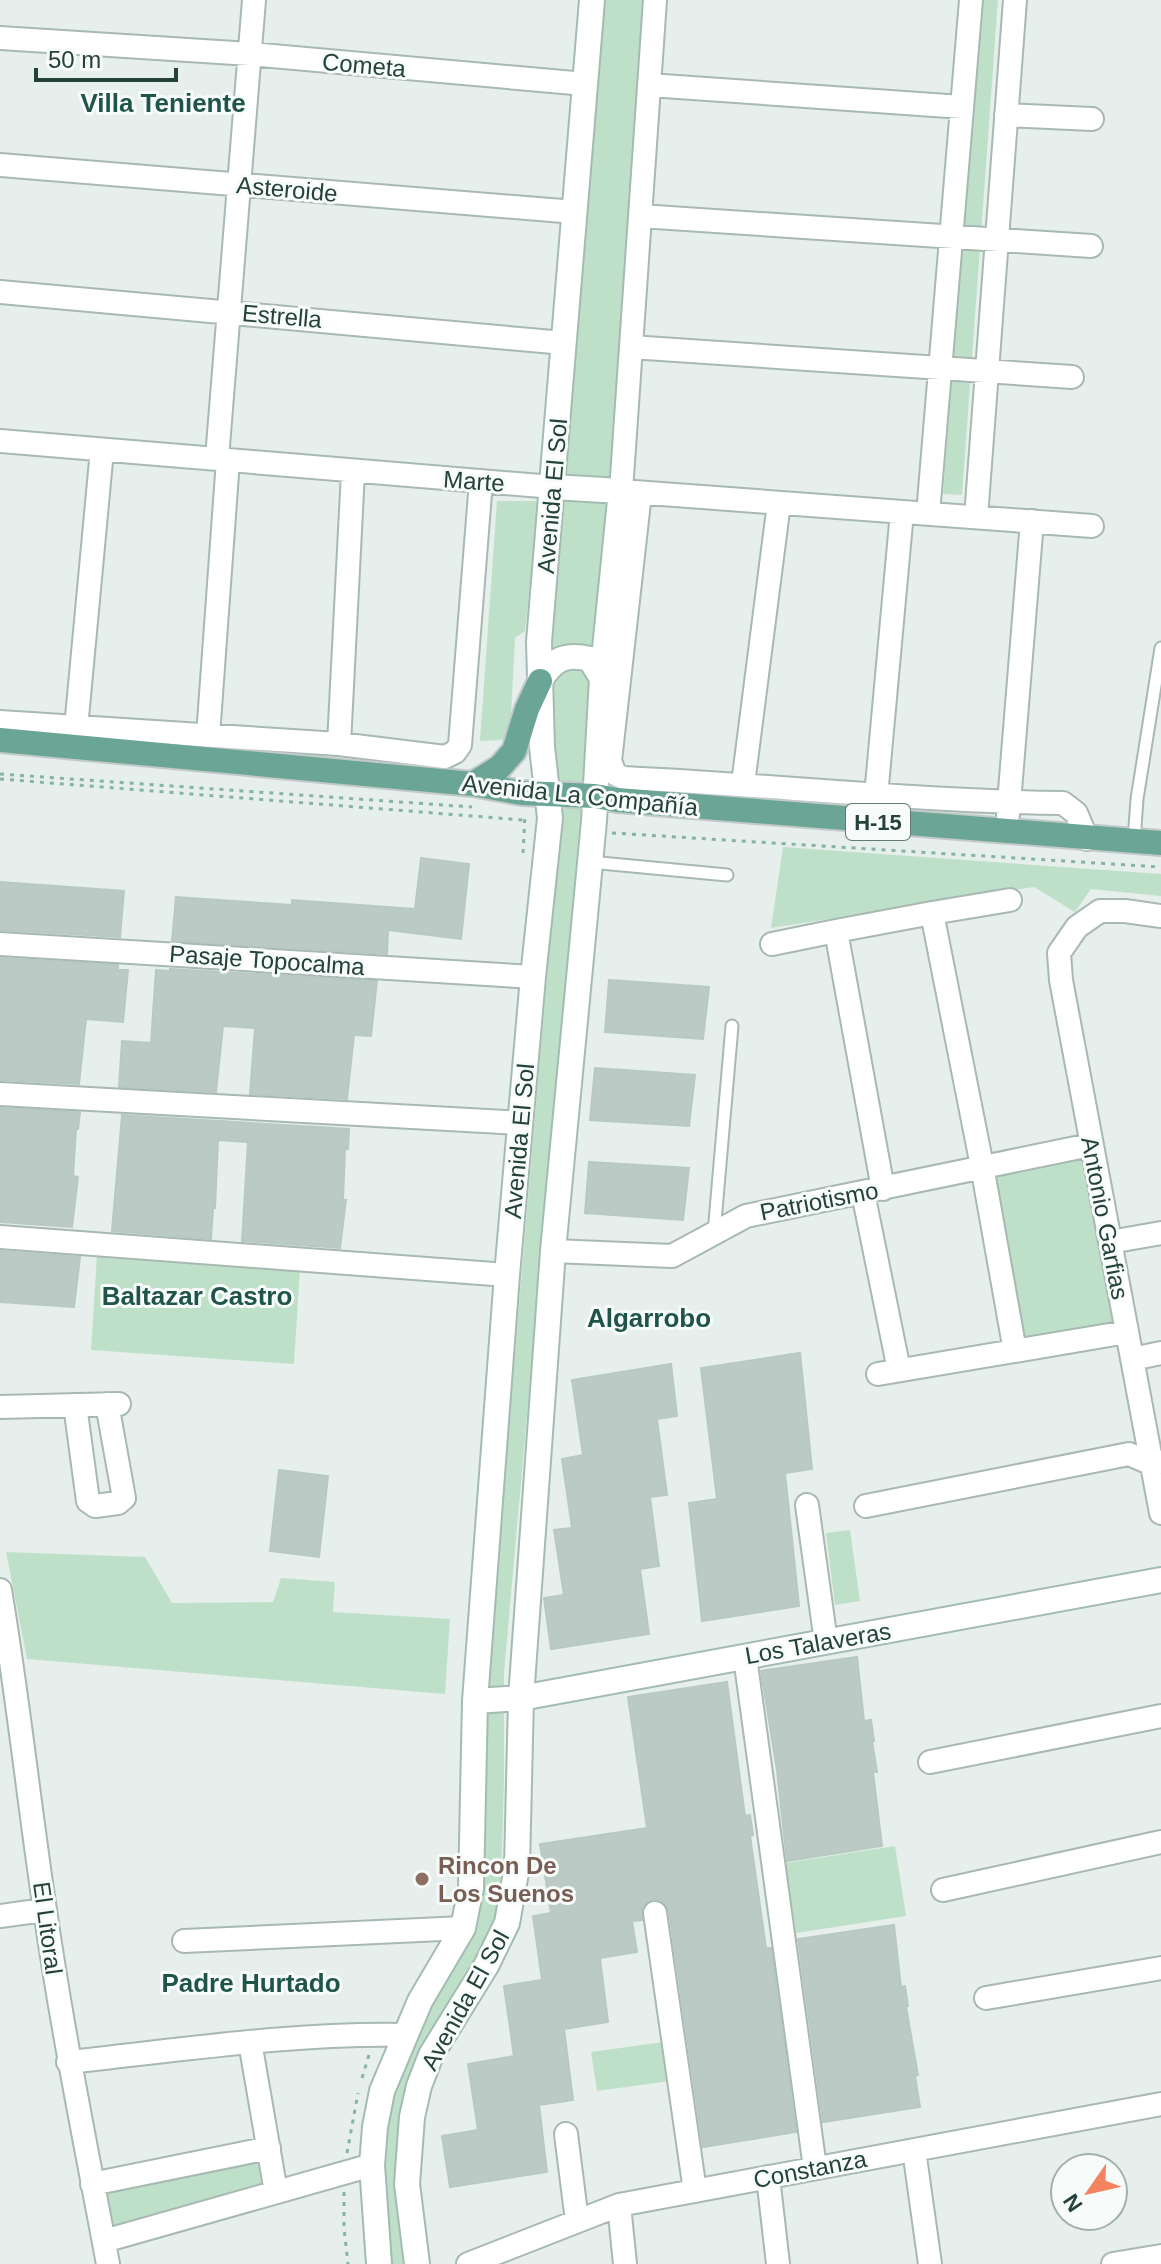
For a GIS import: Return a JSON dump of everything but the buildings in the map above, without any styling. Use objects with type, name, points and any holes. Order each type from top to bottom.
[{"type":"main road","name":"Avenida El Sol","points":[[379,2264],[372,2165],[382,2091],[420,2001],[463,1928],[471,1888],[475,1701],[507,1275],[549,829],[550,794],[542,747],[539,642],[592,0]]},
{"type":"main road","name":"Marte","points":[[553,487],[630,492]]},
{"type":"main road","name":"Avenida El Sol","points":[[417,2264],[407,2184],[412,2117],[419,2086],[431,2055],[486,1966],[507,1923],[517,1867],[521,1698],[553,1251],[593,831],[602,678],[630,492]]},
{"type":"main road","points":[[473,784],[500,767],[514,751],[527,709],[540,681],[558,659],[566,656],[590,659],[602,678]]},
{"type":"main road","name":"Avenida La Compañía","points":[[0,740],[473,784],[522,793],[595,796],[1161,843]]},
{"type":"main road","name":"Los Talaveras","points":[[475,1701],[521,1698],[1161,1580]]},
{"type":"street","points":[[208,736],[229,311],[254,0]]},
{"type":"street","points":[[655,0],[631,347],[630,492],[610,761],[615,774],[624,778],[743,784],[876,796],[1063,803],[1071,807],[1087,839]]},
{"type":"street","points":[[928,514],[971,0]]},
{"type":"street","points":[[976,517],[1015,0]]},
{"type":"street","name":"Cometa","points":[[0,38],[250,54],[585,84]]},
{"type":"street","points":[[649,85],[962,107]]},
{"type":"street","points":[[1006,115],[1092,119]]},
{"type":"street","name":"Asteroide","points":[[0,165],[575,212]]},
{"type":"street","points":[[640,216],[1091,246]]},
{"type":"street","name":"Estrella","points":[[0,292],[564,343]]},
{"type":"street","points":[[631,347],[1072,377]]},
{"type":"street","name":"Marte","points":[[0,441],[553,487]]},
{"type":"street","points":[[76,728],[102,450]]},
{"type":"street","points":[[339,744],[353,472]]},
{"type":"street","points":[[0,722],[339,744],[445,757],[455,752],[460,745],[481,481]]},
{"type":"street","name":"Marte","points":[[630,492],[1092,526]]},
{"type":"street","points":[[743,784],[779,503]]},
{"type":"street","points":[[876,796],[902,512]]},
{"type":"street","points":[[1007,832],[1032,521]]},
{"type":"street","points":[[772,944],[1010,900]]},
{"type":"street","name":"Antonio Garfias","points":[[1161,916],[1100,911],[1077,927],[1059,953],[1090,1145],[1156,1463],[1161,1513]]},
{"type":"street","points":[[932,913],[1015,1351]]},
{"type":"street","points":[[836,931],[873,1191],[888,1372],[1127,1332]]},
{"type":"street","name":"Pasaje Topocalma","points":[[0,944],[533,977]]},
{"type":"street","points":[[0,1094],[521,1123]]},
{"type":"street","name":"Patriotismo","points":[[553,1251],[672,1256],[746,1216],[1090,1145]]},
{"type":"street","points":[[1110,1242],[1161,1233]]},
{"type":"street","points":[[0,1237],[507,1275]]},
{"type":"street","points":[[1132,1359],[1161,1353]]},
{"type":"street","points":[[0,1407],[75,1405],[113,1404],[124,1498],[118,1503],[95,1506],[88,1501],[75,1405]]},
{"type":"street","points":[[866,1506],[1129,1454],[1156,1463]]},
{"type":"street","points":[[807,1505],[826,1642]]},
{"type":"street","name":"El Litoral","points":[[0,1590],[7,1676],[68,2062],[108,2264]]},
{"type":"street","points":[[745,1657],[815,2168]]},
{"type":"street","points":[[930,1762],[1161,1716]]},
{"type":"street","points":[[943,1890],[1161,1842]]},
{"type":"street","points":[[0,1916],[44,1910]]},
{"type":"street","points":[[655,1913],[695,2191]]},
{"type":"street","points":[[184,1941],[463,1928]]},
{"type":"street","points":[[986,1998],[1161,1968]]},
{"type":"street","points":[[68,2062],[250,2042],[404,2035]]},
{"type":"street","points":[[250,2042],[276,2192]]},
{"type":"street","name":"Constanza","points":[[468,2264],[619,2205],[1161,2104]]},
{"type":"street","points":[[566,2134],[577,2221]]},
{"type":"street","points":[[92,2184],[269,2148]]},
{"type":"street","points":[[914,2150],[930,2264]]},
{"type":"street","points":[[104,2241],[372,2165]]},
{"type":"street","points":[[768,2177],[778,2264]]},
{"type":"street","points":[[619,2205],[625,2264]]},
{"type":"street","points":[[1113,2264],[1161,2256]]},
{"type":"lane","points":[[1134,842],[1137,799],[1161,648]]},
{"type":"lane","points":[[590,862],[727,875]]},
{"type":"lane","points":[[714,1233],[732,1026]]},
{"type":"path","points":[[0,779],[525,820],[549,829]]},
{"type":"path","points":[[593,831],[1161,867]]},
{"type":"path","points":[[348,2264],[344,2228],[344,2171],[357,2096],[377,2034]]},
{"type":"green space","points":[[602,0],[644,0],[634,216],[504,1673],[501,1880],[487,1943],[423,2056],[407,2264],[388,2264],[382,2145],[393,2079],[465,1939],[561,811],[543,681],[555,484],[566,483]]},
{"type":"green space","points":[[979,0],[998,0],[962,495],[943,494]]},
{"type":"green space","points":[[497,501],[539,501],[525,631],[515,638],[510,734],[501,740],[480,741]]},
{"type":"green space","points":[[783,847],[1161,874],[1161,896],[1091,889],[1075,912],[1034,887],[771,928]]},
{"type":"green space","points":[[1093,1154],[1127,1332],[1015,1351],[983,1175]]},
{"type":"green space","points":[[98,1240],[301,1253],[294,1364],[91,1350]]},
{"type":"green space","points":[[850,1530],[860,1601],[835,1605],[826,1533]]},
{"type":"green space","points":[[6,1552],[145,1557],[172,1603],[273,1602],[281,1578],[335,1582],[333,1612],[450,1619],[445,1694],[27,1659]]},
{"type":"green space","points":[[895,1846],[906,1916],[796,1933],[785,1863]]},
{"type":"green space","points":[[664,2042],[670,2081],[597,2091],[591,2052]]},
{"type":"green space","points":[[269,2148],[276,2192],[104,2241],[92,2184]]},
{"type":"place","name":"Rincon De Los Suenos","points":[[422,1879]]},
{"type":"district","name":"Villa Teniente","points":[[163,103]]},
{"type":"district","name":"Baltazar Castro","points":[[197,1296]]},
{"type":"district","name":"Algarrobo","points":[[649,1318]]},
{"type":"district","name":"Padre Hurtado","points":[[251,1983]]}]
